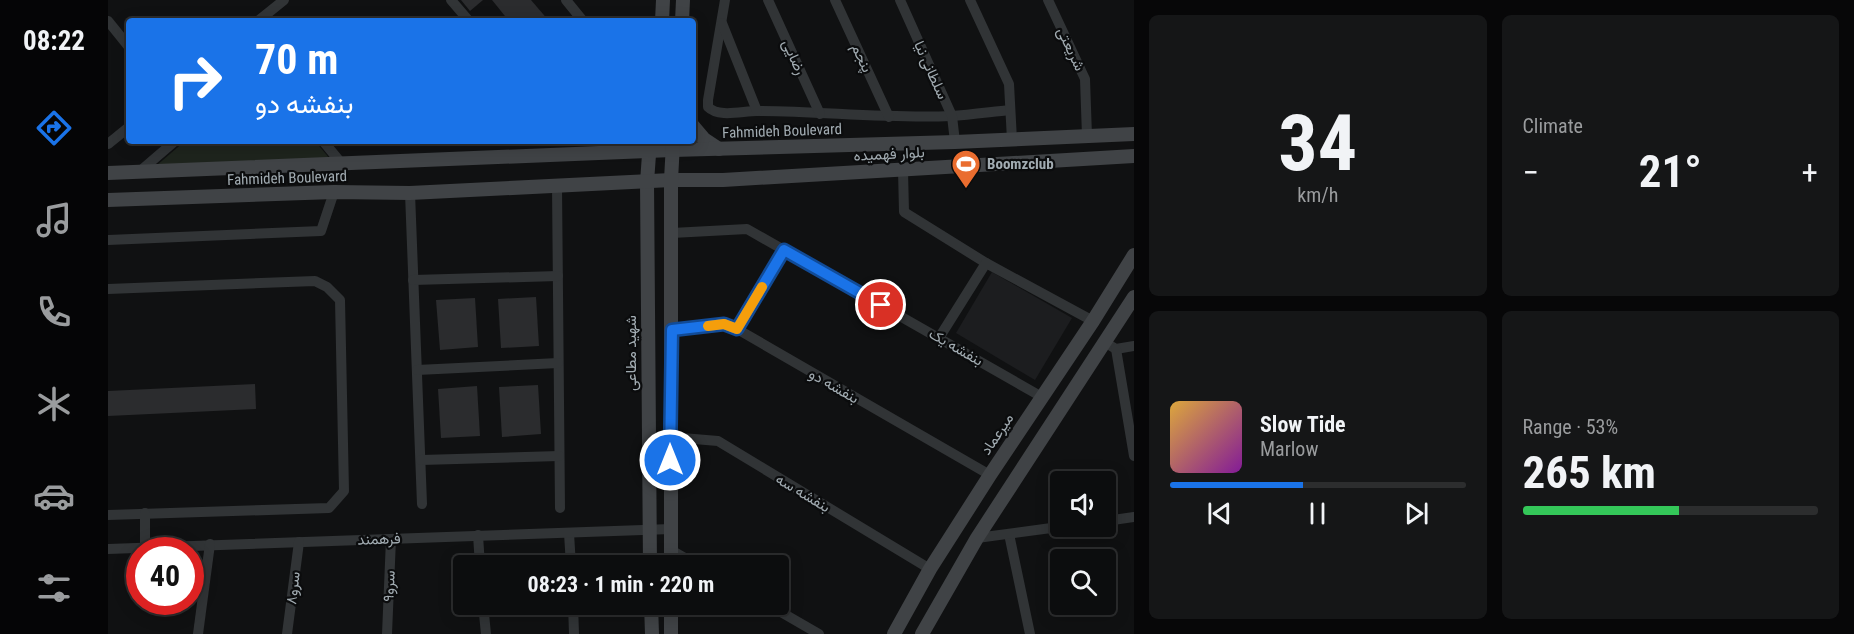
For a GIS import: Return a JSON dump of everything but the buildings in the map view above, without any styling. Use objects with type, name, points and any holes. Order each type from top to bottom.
[{"type":"street","points":[[262,18],[284,0]]},
{"type":"street","points":[[452,0],[467,18]]},
{"type":"street","points":[[566,0],[581,18]]},
{"type":"street","points":[[662,18],[663,0]]},
{"type":"street","points":[[682,18],[683,0]]},
{"type":"street","points":[[725,0],[708,107],[712,111],[888,117],[952,116],[1010,110]]},
{"type":"street","name":"رضایی","points":[[768,0],[820,114]]},
{"type":"street","name":"پنجم","points":[[835,0],[888,117]]},
{"type":"street","name":"سلطانی نیا","points":[[900,0],[952,116],[955,142]]},
{"type":"street","points":[[970,0],[1009,84],[1012,140]]},
{"type":"street","name":"شریعتی","points":[[1048,0],[1085,80],[1087,136]]},
{"type":"street","points":[[108,21],[126,43]]},
{"type":"street","points":[[722,23],[757,111]]},
{"type":"street","points":[[108,144],[126,129]]},
{"type":"street","points":[[696,130],[718,149],[730,149]]},
{"type":"street","name":"Fahmideh Boulevard","points":[[108,173],[342,164],[649,146],[730,149],[1134,134]]},
{"type":"street","points":[[139,172],[172,144]]},
{"type":"street","points":[[325,144],[342,164]]},
{"type":"street","name":"شهید مطاعی","points":[[649,146],[647,182],[650,555]]},
{"type":"street","points":[[671,555],[671,180],[673,146]]},
{"type":"street","name":"بلوار فهمیده","points":[[647,182],[723,180],[1134,156]]},
{"type":"street","points":[[903,170],[904,212],[986,263],[1093,321]]},
{"type":"street","name":"Fahmideh Boulevard","points":[[108,200],[334,192],[410,193],[647,182]]},
{"type":"street","points":[[557,186],[560,508]]},
{"type":"street","points":[[108,240],[321,231],[334,192]]},
{"type":"street","points":[[410,193],[422,504]]},
{"type":"street","name":"بنفشه یک","points":[[672,233],[747,229],[1042,397]]},
{"type":"street","points":[[737,329],[784,250]]},
{"type":"street","name":"میرعماد","points":[[894,634],[930,569],[1134,255]]},
{"type":"street","points":[[939,338],[986,263]]},
{"type":"street","points":[[413,280],[558,276]]},
{"type":"street","points":[[108,289],[315,281],[327,287],[340,300],[344,491],[329,508],[108,514]]},
{"type":"street","points":[[921,634],[977,538],[1111,346],[1134,297]]},
{"type":"street","points":[[1106,300],[1126,311]]},
{"type":"street","name":"بنفشه دو","points":[[672,330],[724,324],[737,329],[990,475]]},
{"type":"street","points":[[1111,346],[1134,346]]},
{"type":"street","points":[[1111,346],[1134,456]]},
{"type":"street","points":[[417,370],[558,363]]},
{"type":"street","name":"بنفشه سه","points":[[670,437],[718,441],[930,569]]},
{"type":"street","points":[[421,460],[559,456]]},
{"type":"street","points":[[145,513],[145,537]]},
{"type":"street","points":[[1116,520],[1134,518]]},
{"type":"street","points":[[977,538],[1050,528]]},
{"type":"street","name":"فرهمند","points":[[204,544],[671,529]]},
{"type":"street","points":[[569,533],[570,555]]},
{"type":"street","points":[[1009,534],[1030,634]]},
{"type":"street","points":[[478,535],[479,555]]},
{"type":"street","name":"سرو۹","points":[[387,634],[391,539]]},
{"type":"street","name":"سرو۸","points":[[287,634],[299,542]]},
{"type":"street","points":[[198,634],[210,544]]},
{"type":"street","name":"فرهمند","points":[[109,549],[126,548]]},
{"type":"street","points":[[108,561],[109,549]]},
{"type":"street","points":[[671,550],[680,555]]},
{"type":"street","points":[[484,615],[486,634]]},
{"type":"street","points":[[573,615],[574,634]]},
{"type":"street","points":[[651,615],[652,634]]},
{"type":"street","points":[[671,615],[671,634]]},
{"type":"street","points":[[786,615],[819,634]]},
{"type":"shaded area","points":[[182,144],[318,144],[330,159],[156,166]]},
{"type":"shaded area","points":[[992,272],[1072,318],[1035,380],[956,333]]},
{"type":"slow traffic","points":[[708,326],[724,324],[737,329],[762,287]]},
{"type":"place","name":"Boomzclub","points":[[966,190]]},
{"type":"route","points":[[670,460],[672,330],[724,324],[737,329],[784,250],[881,305]]}]
